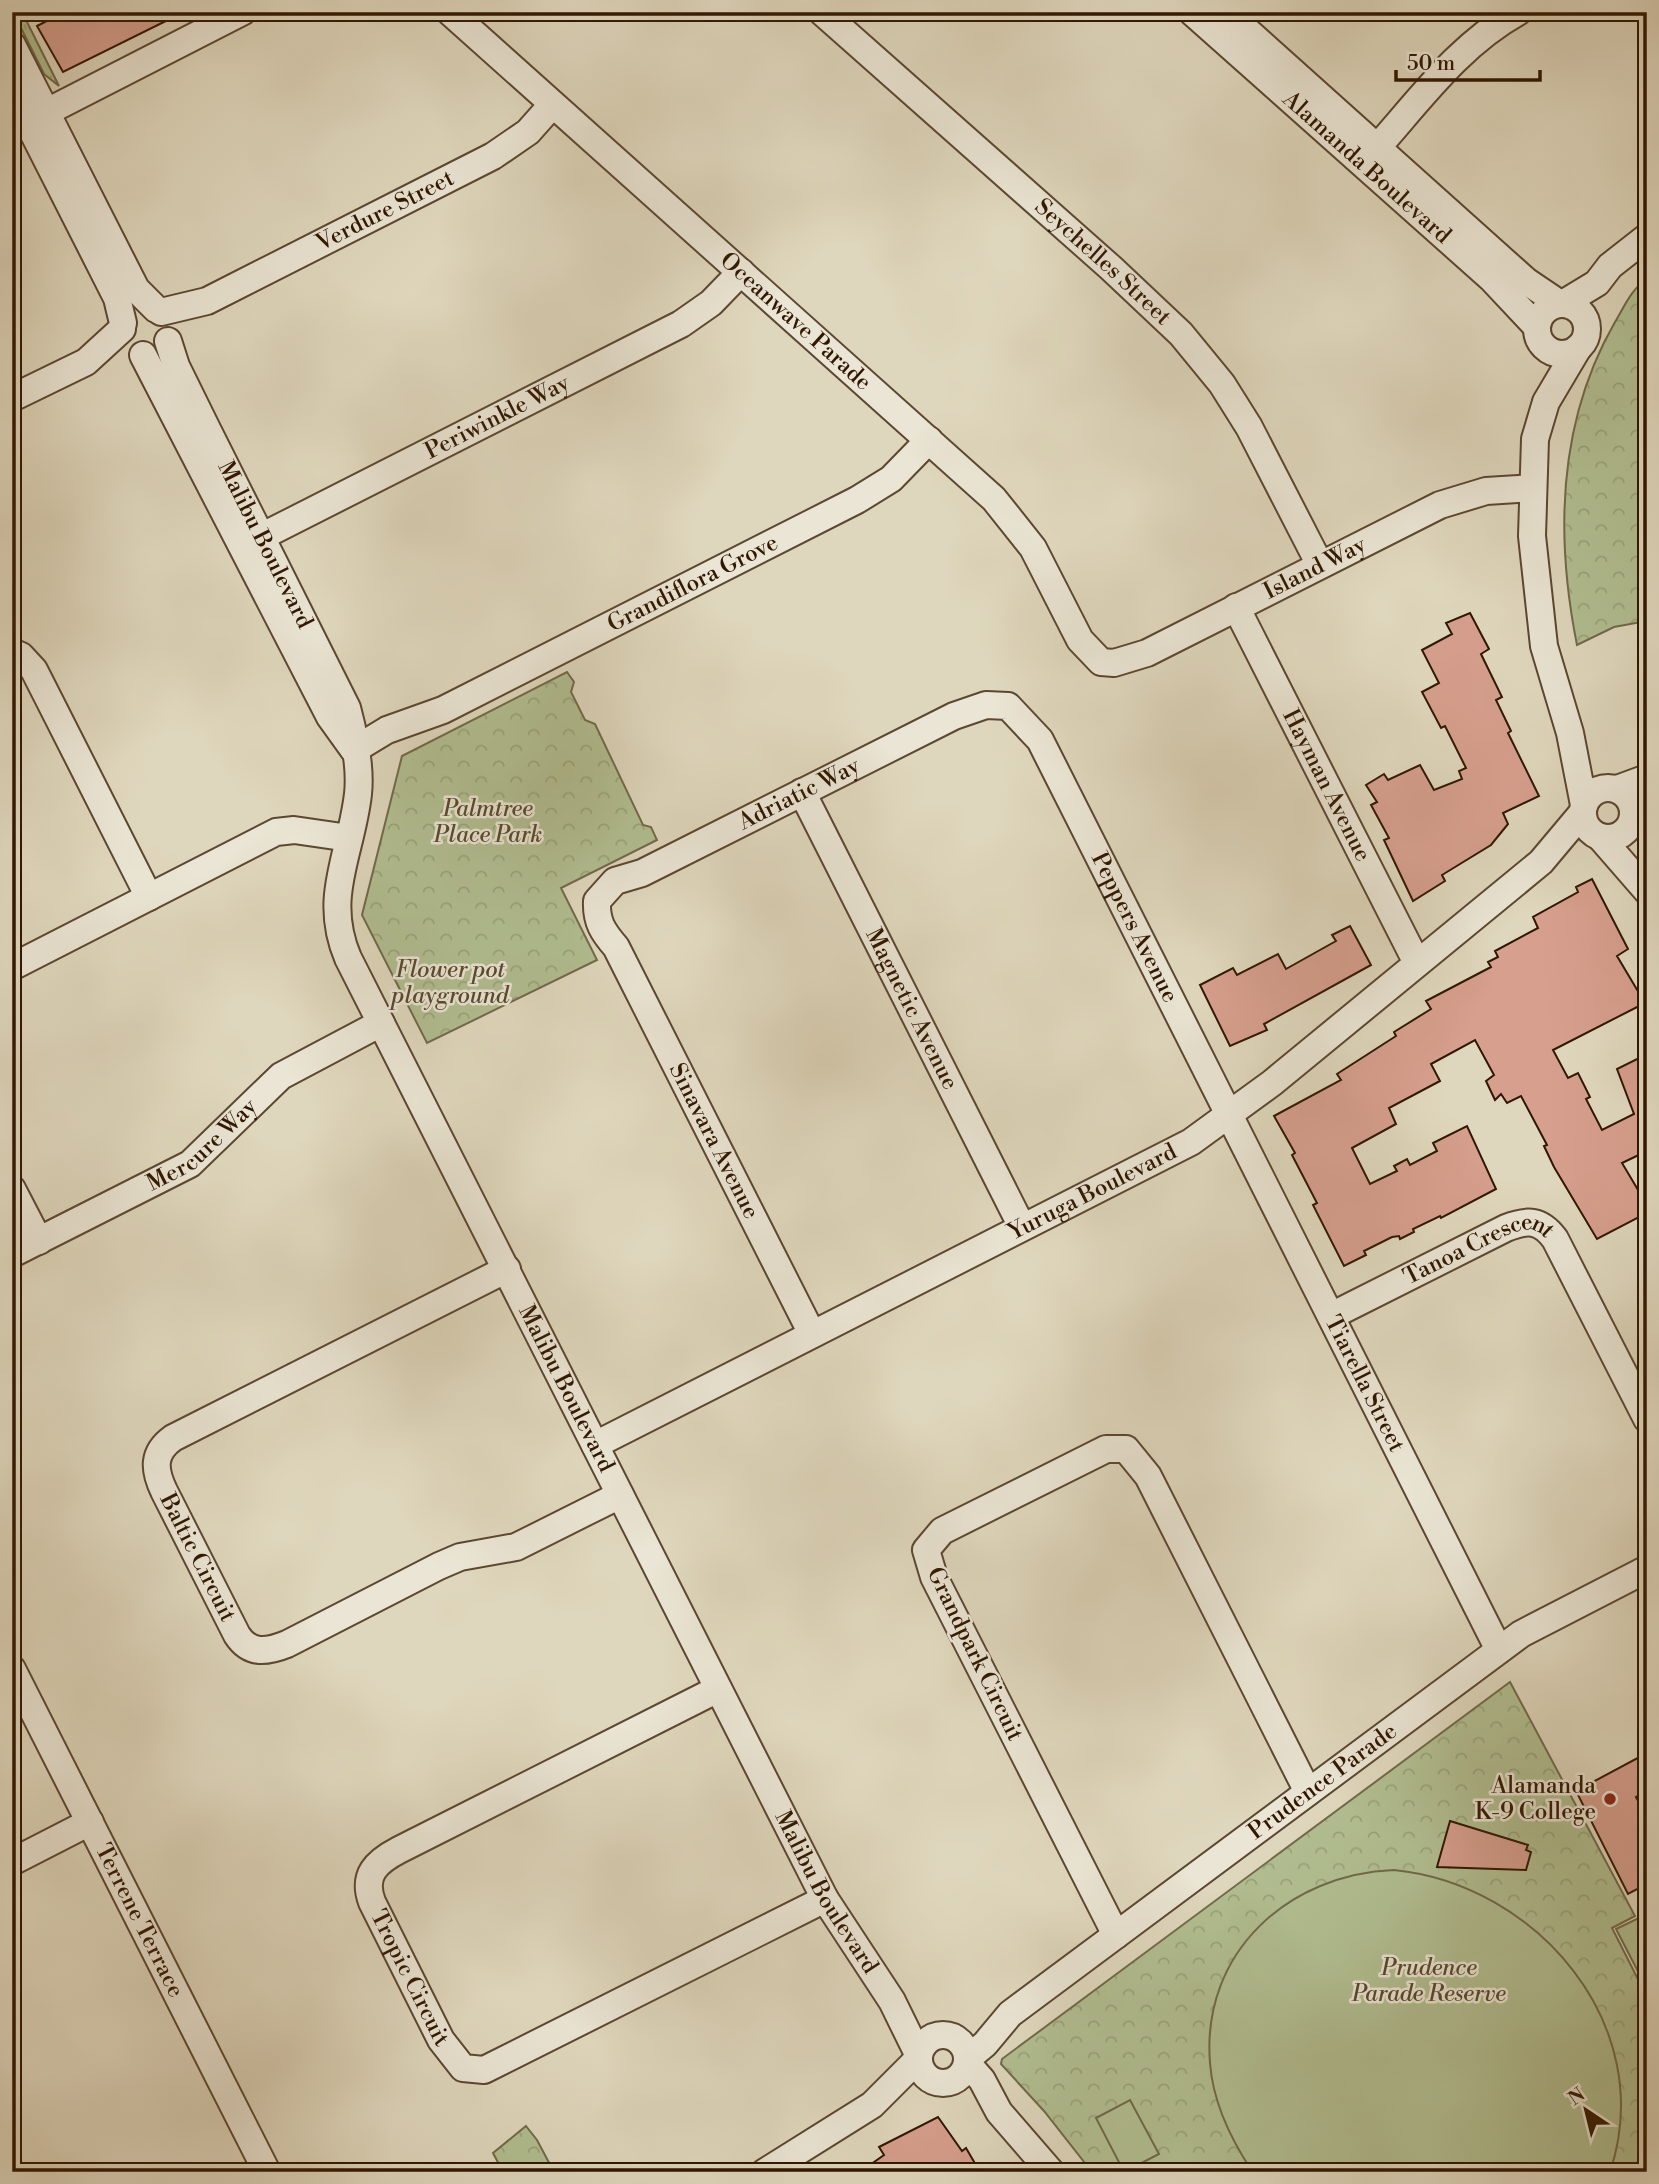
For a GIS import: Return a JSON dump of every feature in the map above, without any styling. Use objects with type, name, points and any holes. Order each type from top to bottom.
[{"type":"street","points":[[37,117],[242,12]]},
{"type":"street","name":"Oceanwave Parade","points":[[450,12],[929,440],[1012,519],[1033,548],[1080,640],[1101,662]]},
{"type":"street","name":"Seychelles Street","points":[[822,12],[1111,268],[1181,334],[1222,384],[1249,427],[1320,565]]},
{"type":"street","name":"Alamanda Boulevard","points":[[1192,12],[1526,281],[1562,303]]},
{"type":"street","name":"Alamanda Boulevard","points":[[1226,12],[1492,279],[1538,333]]},
{"type":"street","points":[[1370,156],[1455,59],[1483,33],[1518,12]]},
{"type":"street","name":"Malibu Boulevard","points":[[12,44],[37,117],[117,298],[122,326]]},
{"type":"street","name":"Malibu Boulevard","points":[[12,91],[37,117],[136,289],[164,324],[176,366],[330,717],[354,750],[359,790],[336,894],[337,923],[348,958],[825,1899],[892,2001],[919,2057]]},
{"type":"street","name":"Verdure Street","points":[[164,324],[493,156],[528,132],[552,105]]},
{"type":"street","points":[[1647,237],[1610,266],[1597,283],[1586,320],[1586,335],[1546,402],[1535,439],[1533,488],[1533,561],[1539,620],[1551,673],[1570,733],[1587,827],[1647,890]]},
{"type":"street","name":"Periwinkle Way","points":[[252,542],[681,324],[711,303],[741,272]]},
{"type":"street","points":[[1546,402],[1538,333],[1542,314],[1597,283]]},
{"type":"street","points":[[1562,303],[1577,309],[1586,320]]},
{"type":"street","points":[[12,398],[86,362],[158,352],[164,324],[149,307],[133,310],[122,326],[86,362]]},
{"type":"street","points":[[122,326],[125,343],[139,354]]},
{"type":"street","points":[[1538,333],[1557,354],[1578,348]]},
{"type":"street","name":"Malibu Boulevard","points":[[139,354],[252,542]]},
{"type":"street","name":"Grandiflora Grove","points":[[354,750],[375,749],[394,743],[443,710],[857,500],[891,480],[929,440]]},
{"type":"street","name":"Island Way","points":[[1101,662],[1114,663],[1147,653],[1456,499],[1486,491],[1533,488]]},
{"type":"street","name":"Hayman Avenue","points":[[1236,607],[1417,963]]},
{"type":"street","points":[[12,652],[21,656],[34,670],[149,897]]},
{"type":"street","name":"Adriatic Way","points":[[605,901],[615,881],[642,873],[954,716],[1011,698]]},
{"type":"street","name":"Peppers Avenue","points":[[1011,698],[1040,740],[1230,1116]]},
{"type":"street","points":[[1570,733],[1615,789],[1630,800],[1638,813],[1647,890]]},
{"type":"street","points":[[1584,809],[1592,794],[1647,778]]},
{"type":"street","name":"Magnetic Avenue","points":[[802,792],[1023,1227]]},
{"type":"street","name":"Yuruga Boulevard","points":[[595,1445],[1186,1145],[1230,1116],[1541,862],[1584,809]]},
{"type":"street","points":[[1599,837],[1623,834],[1638,813]]},
{"type":"street","name":"Yuruga Boulevard","points":[[1541,862],[1599,837]]},
{"type":"street","points":[[12,967],[254,844],[288,843],[346,848]]},
{"type":"street","name":"Sinavara Avenue","points":[[605,901],[598,922],[616,947],[812,1334]]},
{"type":"street","name":"Mercure Way","points":[[12,1254],[190,1164],[281,1076],[381,1023]]},
{"type":"street","name":"Tiarella Street","points":[[1230,1116],[1499,1650]]},
{"type":"street","points":[[12,1189],[38,1241]]},
{"type":"street","name":"Tanoa Crescent","points":[[1331,1316],[1506,1228],[1527,1222],[1539,1223],[1555,1239],[1647,1419]]},
{"type":"street","name":"Baltic Circuit","points":[[506,1269],[173,1438],[161,1448],[156,1463],[158,1478],[169,1503],[237,1635],[245,1645],[260,1652],[287,1644],[452,1560],[516,1547],[621,1495]]},
{"type":"street","name":"Grandpark Circuit","points":[[1116,1935],[934,1577],[926,1550],[942,1531],[1106,1450],[1126,1449],[1148,1476],[1308,1792]]},
{"type":"street","name":"Prudence Parade","points":[[967,2061],[1010,2014],[1499,1650],[1534,1626],[1647,1569]]},
{"type":"street","name":"Terrene Terrace","points":[[12,1669],[267,2172]]},
{"type":"street","name":"Tropic Circuit","points":[[718,1689],[399,1850],[374,1866],[367,1886],[372,1902],[441,2040],[463,2068],[484,2070],[825,1899]]},
{"type":"street","points":[[12,1862],[90,1822]]},
{"type":"street","name":"Malibu Boulevard","points":[[892,2001],[950,2035]]},
{"type":"street","name":"Prudence Parade","points":[[950,2035],[1010,2014]]},
{"type":"street","points":[[780,2168],[872,2105],[919,2057],[927,2042],[950,2035],[963,2045],[967,2061],[982,2080],[999,2112],[1051,2172]]},
{"type":"street","points":[[919,2057],[923,2072],[999,2112]]},
{"type":"street","points":[[872,2105],[960,2076],[967,2061]]},
{"type":"green space","points":[[13,12],[22,12],[59,86],[44,74]]},
{"type":"green space","points":[[1647,279],[1647,621],[1614,627],[1577,645],[1570,604],[1564,521],[1572,439],[1596,360],[1629,298]]},
{"type":"green space","name":"Palmtree Place Park","points":[[567,672],[574,682],[571,692],[585,720],[595,724],[643,825],[651,827],[657,840],[561,888],[597,960],[427,1043],[362,915],[402,756]]},
{"type":"green space","name":"Prudence Parade Reserve","points":[[1510,1682],[1635,1916],[1612,1928],[1647,1997],[1647,2172],[1092,2172],[1044,2111],[1001,2064],[1002,2059]]},
{"type":"green space","points":[[1394,1870],[1446,1881],[1495,1902],[1538,1933],[1574,1971],[1601,2016],[1617,2065],[1621,2117],[1610,2172],[1252,2171],[1224,2120],[1212,2078],[1211,2023],[1220,1987],[1237,1954],[1259,1926],[1287,1904],[1320,1886],[1356,1875]]},
{"type":"green space","points":[[1647,1914],[1647,1989],[1616,1929]]},
{"type":"green space","points":[[1130,2100],[1159,2154],[1124,2172],[1096,2118]]},
{"type":"green space","points":[[526,2126],[537,2140],[554,2172],[503,2172],[493,2153]]},
{"type":"building","points":[[64,12],[184,12],[63,72],[37,26]]},
{"type":"building","points":[[1470,613],[1489,649],[1481,654],[1502,697],[1496,700],[1511,731],[1508,733],[1539,796],[1503,813],[1508,824],[1491,845],[1442,875],[1445,881],[1413,901],[1384,840],[1389,838],[1371,805],[1377,802],[1366,785],[1384,774],[1388,780],[1420,765],[1434,790],[1462,779],[1459,771],[1466,768],[1445,726],[1441,728],[1422,692],[1439,683],[1422,650],[1452,634],[1446,623]]},
{"type":"building","points":[[1592,879],[1628,949],[1617,956],[1645,1003],[1553,1050],[1568,1078],[1578,1073],[1590,1097],[1586,1099],[1602,1130],[1634,1114],[1617,1069],[1647,1054],[1647,1151],[1622,1163],[1647,1205],[1647,1213],[1597,1239],[1554,1167],[1544,1146],[1547,1145],[1521,1096],[1507,1103],[1501,1094],[1495,1100],[1486,1081],[1494,1075],[1475,1040],[1431,1064],[1440,1081],[1389,1108],[1396,1124],[1352,1148],[1370,1184],[1397,1171],[1394,1166],[1407,1159],[1410,1165],[1437,1151],[1433,1143],[1467,1126],[1496,1189],[1441,1218],[1440,1216],[1413,1229],[1414,1232],[1400,1239],[1399,1236],[1392,1237],[1364,1251],[1366,1255],[1344,1266],[1313,1205],[1317,1203],[1292,1155],[1295,1153],[1274,1116],[1341,1080],[1337,1074],[1396,1036],[1394,1032],[1431,1009],[1426,1001],[1491,967],[1488,962],[1498,957],[1495,951],[1538,928],[1533,917],[1578,892],[1576,887]]},
{"type":"building","points":[[1350,926],[1371,965],[1264,1024],[1267,1030],[1230,1046],[1200,985],[1233,968],[1237,975],[1278,954],[1286,969],[1336,941],[1332,935]]},
{"type":"building","points":[[1647,1753],[1647,1790],[1636,1797],[1647,1817],[1647,1884],[1628,1894],[1576,1791]]},
{"type":"building","points":[[1450,1821],[1528,1845],[1526,1850],[1531,1852],[1526,1870],[1437,1867]]},
{"type":"building","points":[[938,2117],[962,2151],[966,2148],[980,2172],[860,2172],[884,2155],[879,2147]]},
{"type":"place","name":"Alamanda K-9 College","points":[[1610,1799]]},
{"type":"park label","name":"Flower pot playground","points":[[450,983]]}]
